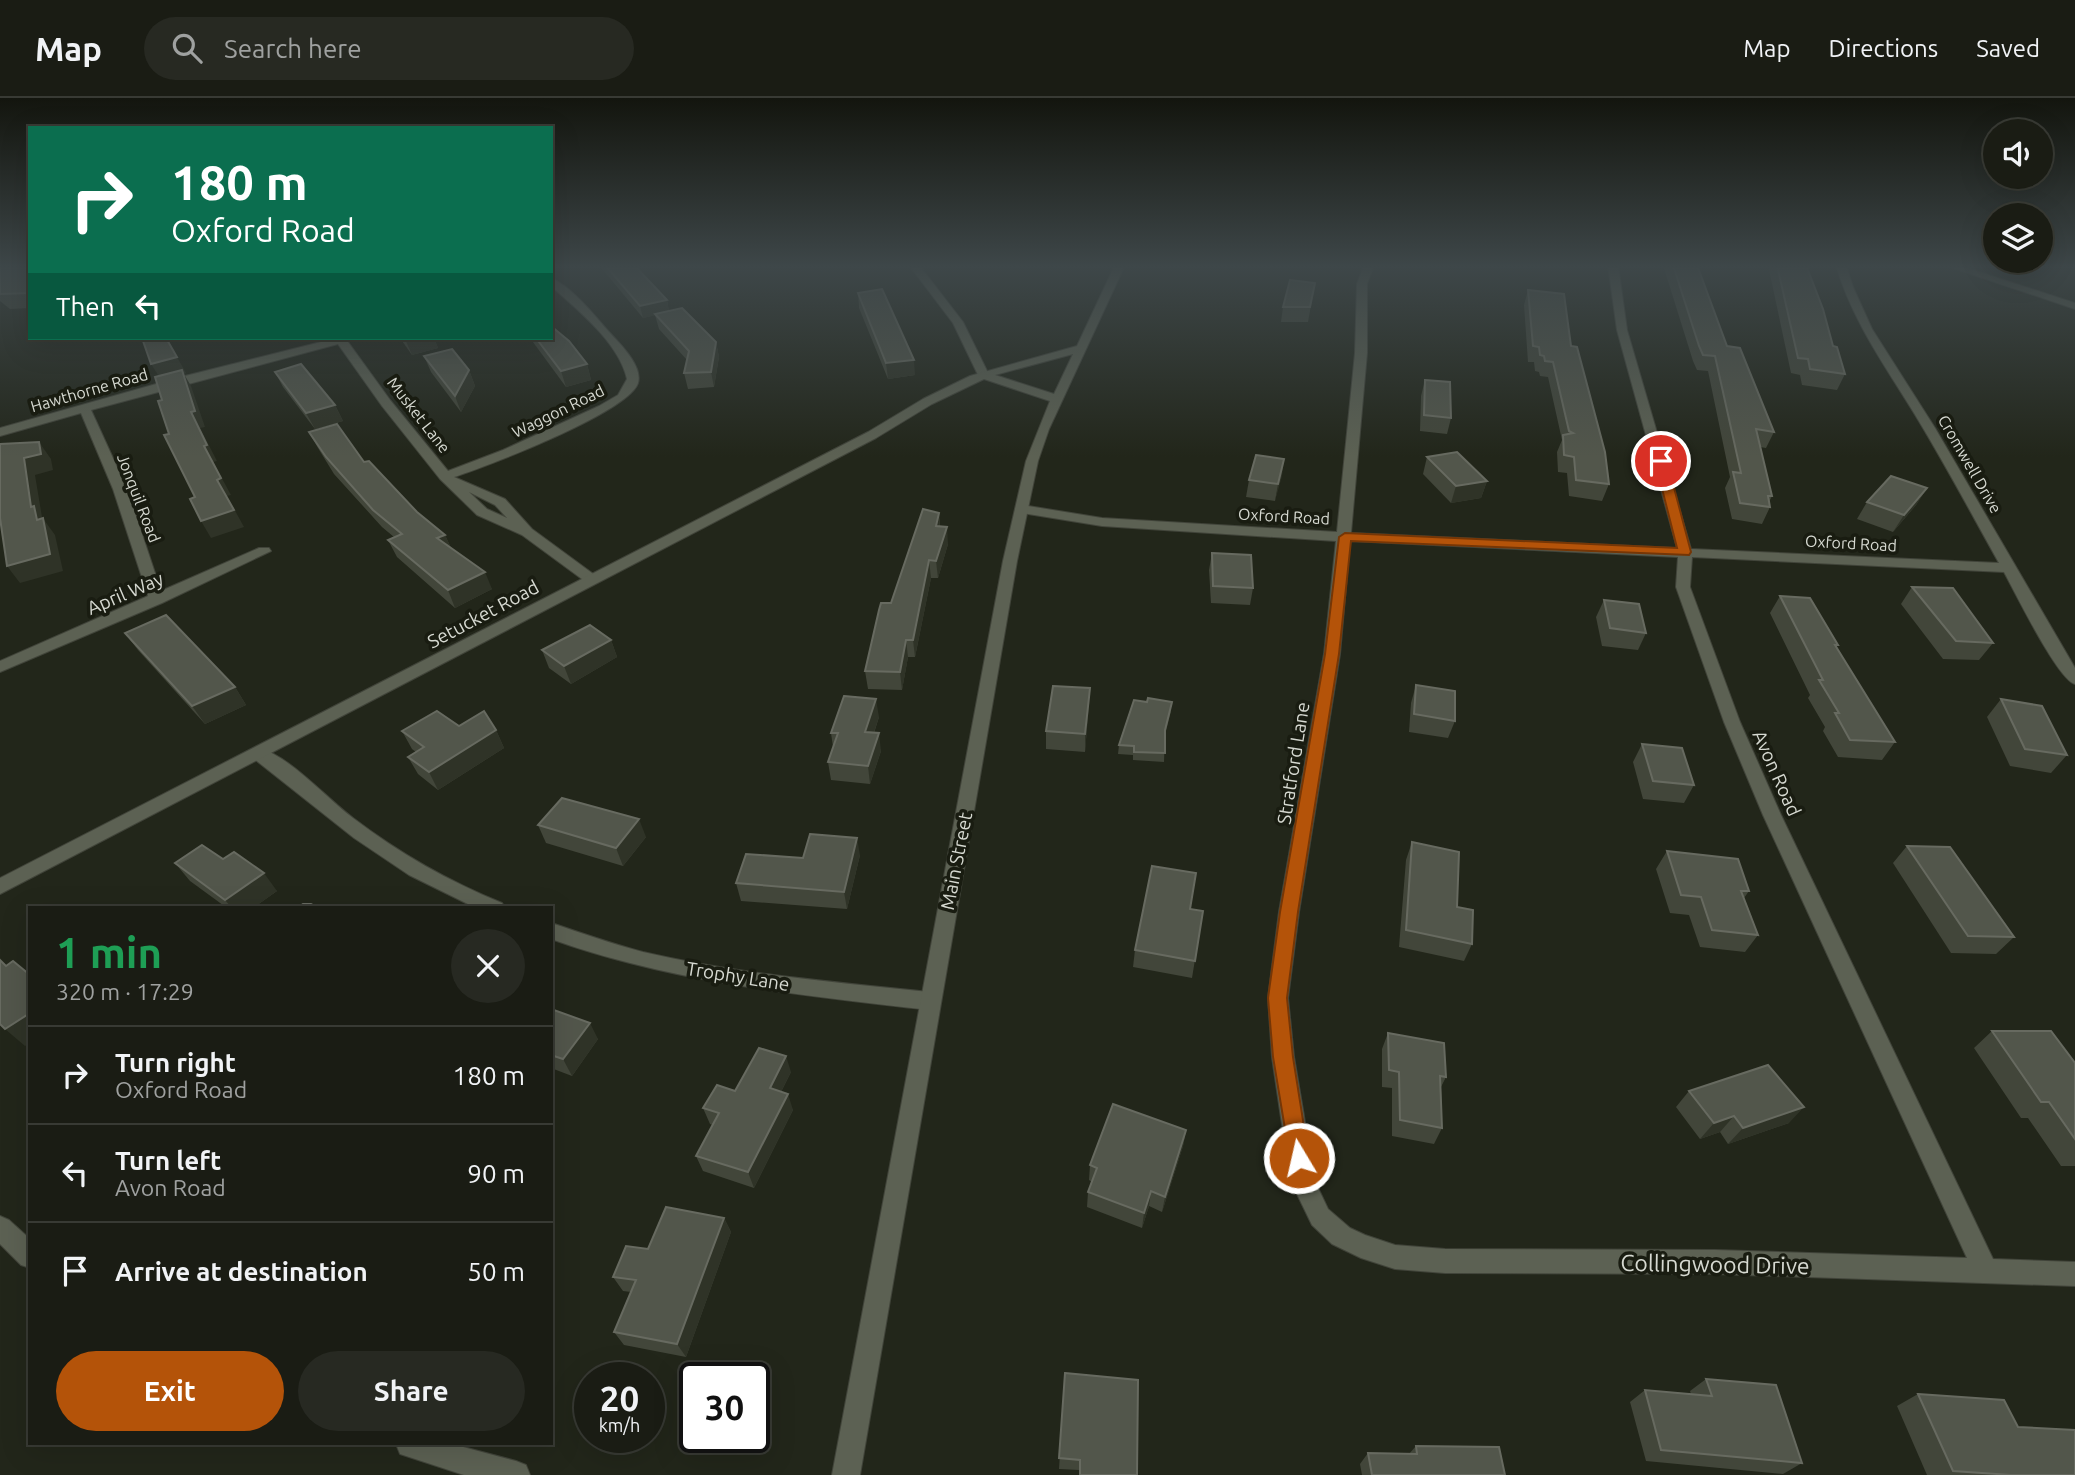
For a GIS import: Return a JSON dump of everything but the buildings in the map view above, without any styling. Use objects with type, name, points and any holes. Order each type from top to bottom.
[{"type":"street","name":"Waggon Road","points":[[445,476],[485,464],[621,397],[633,379],[631,368],[622,352],[599,329]]},
{"type":"street","points":[[961,329],[983,375],[1027,387],[1057,399]]},
{"type":"street","name":"Main Street","points":[[846,1475],[1010,561],[1032,461],[1089,329]]},
{"type":"street","name":"Stratford Lane","points":[[1358,1245],[1341,1236],[1320,1217],[1308,1192],[1299,1158],[1287,1083],[1278,998],[1289,912],[1332,654],[1362,353],[1362,329]]},
{"type":"street","name":"Avon Road","points":[[1622,329],[1685,552],[1683,587],[1732,722],[1772,815],[1986,1271]]},
{"type":"street","name":"Cromwell Drive","points":[[1866,329],[1928,425],[2007,568],[2059,657],[2075,679]]},
{"type":"street","name":"Hawthorne Road","points":[[0,432],[185,379],[341,340]]},
{"type":"street","name":"Musket Lane","points":[[346,340],[386,403],[445,476],[500,502],[527,532],[592,579]]},
{"type":"street","name":"Setucket Road","points":[[0,887],[983,375],[1059,357],[1080,348]]},
{"type":"street","name":"Jonquil Road","points":[[85,409],[120,489],[158,600]]},
{"type":"street","name":"Oxford Road","points":[[1022,509],[1102,522],[1345,537],[2007,568]]},
{"type":"street","name":"April Way","points":[[0,667],[158,600],[264,551]]},
{"type":"street","points":[[259,754],[288,772],[343,820],[405,863],[469,898],[490,906]]},
{"type":"street","name":"Trophy Lane","points":[[553,932],[626,956],[729,977],[929,1001]]},
{"type":"street","points":[[0,1228],[28,1254]]},
{"type":"street","name":"Collingwood Drive","points":[[1358,1245],[1395,1257],[1446,1261],[1715,1262],[2075,1274]]},
{"type":"street","points":[[413,1445],[482,1468],[516,1475]]},
{"type":"route","points":[[1299,1158],[1283,1057],[1278,998],[1289,912],[1332,654],[1345,537],[1685,552],[1661,461]]}]
